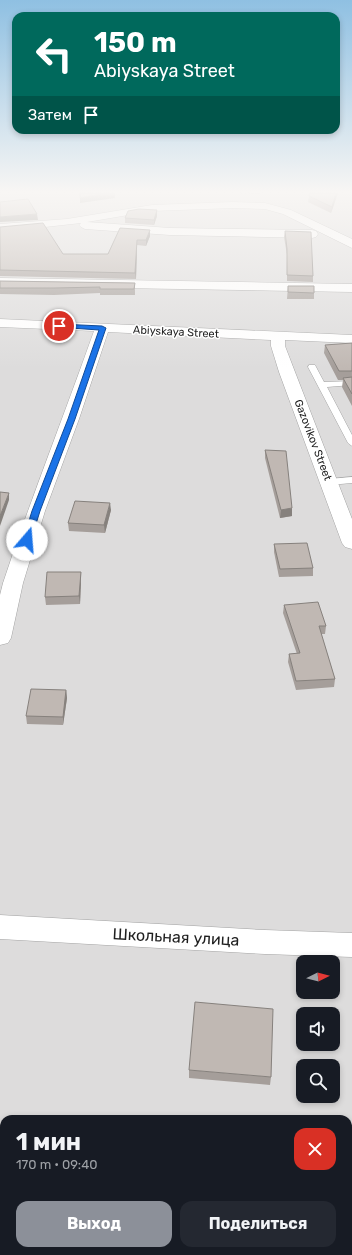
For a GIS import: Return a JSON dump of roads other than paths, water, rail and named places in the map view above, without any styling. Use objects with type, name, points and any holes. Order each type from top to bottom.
[{"type":"street","points":[[0,282],[352,288]]},
{"type":"street","name":"Abiyskaya Street","points":[[0,323],[278,337],[352,339]]},
{"type":"street","points":[[0,638],[13,584],[36,511],[71,419],[102,328]]},
{"type":"street","name":"Gazovikov Street","points":[[278,337],[278,346],[287,372],[352,541]]},
{"type":"street","name":"Школьная улица","points":[[0,927],[265,942],[352,945]]},
{"type":"lane","points":[[312,367],[352,443]]},
{"type":"lane","points":[[322,385],[352,383]]},
{"type":"lane","points":[[329,482],[352,480]]}]
